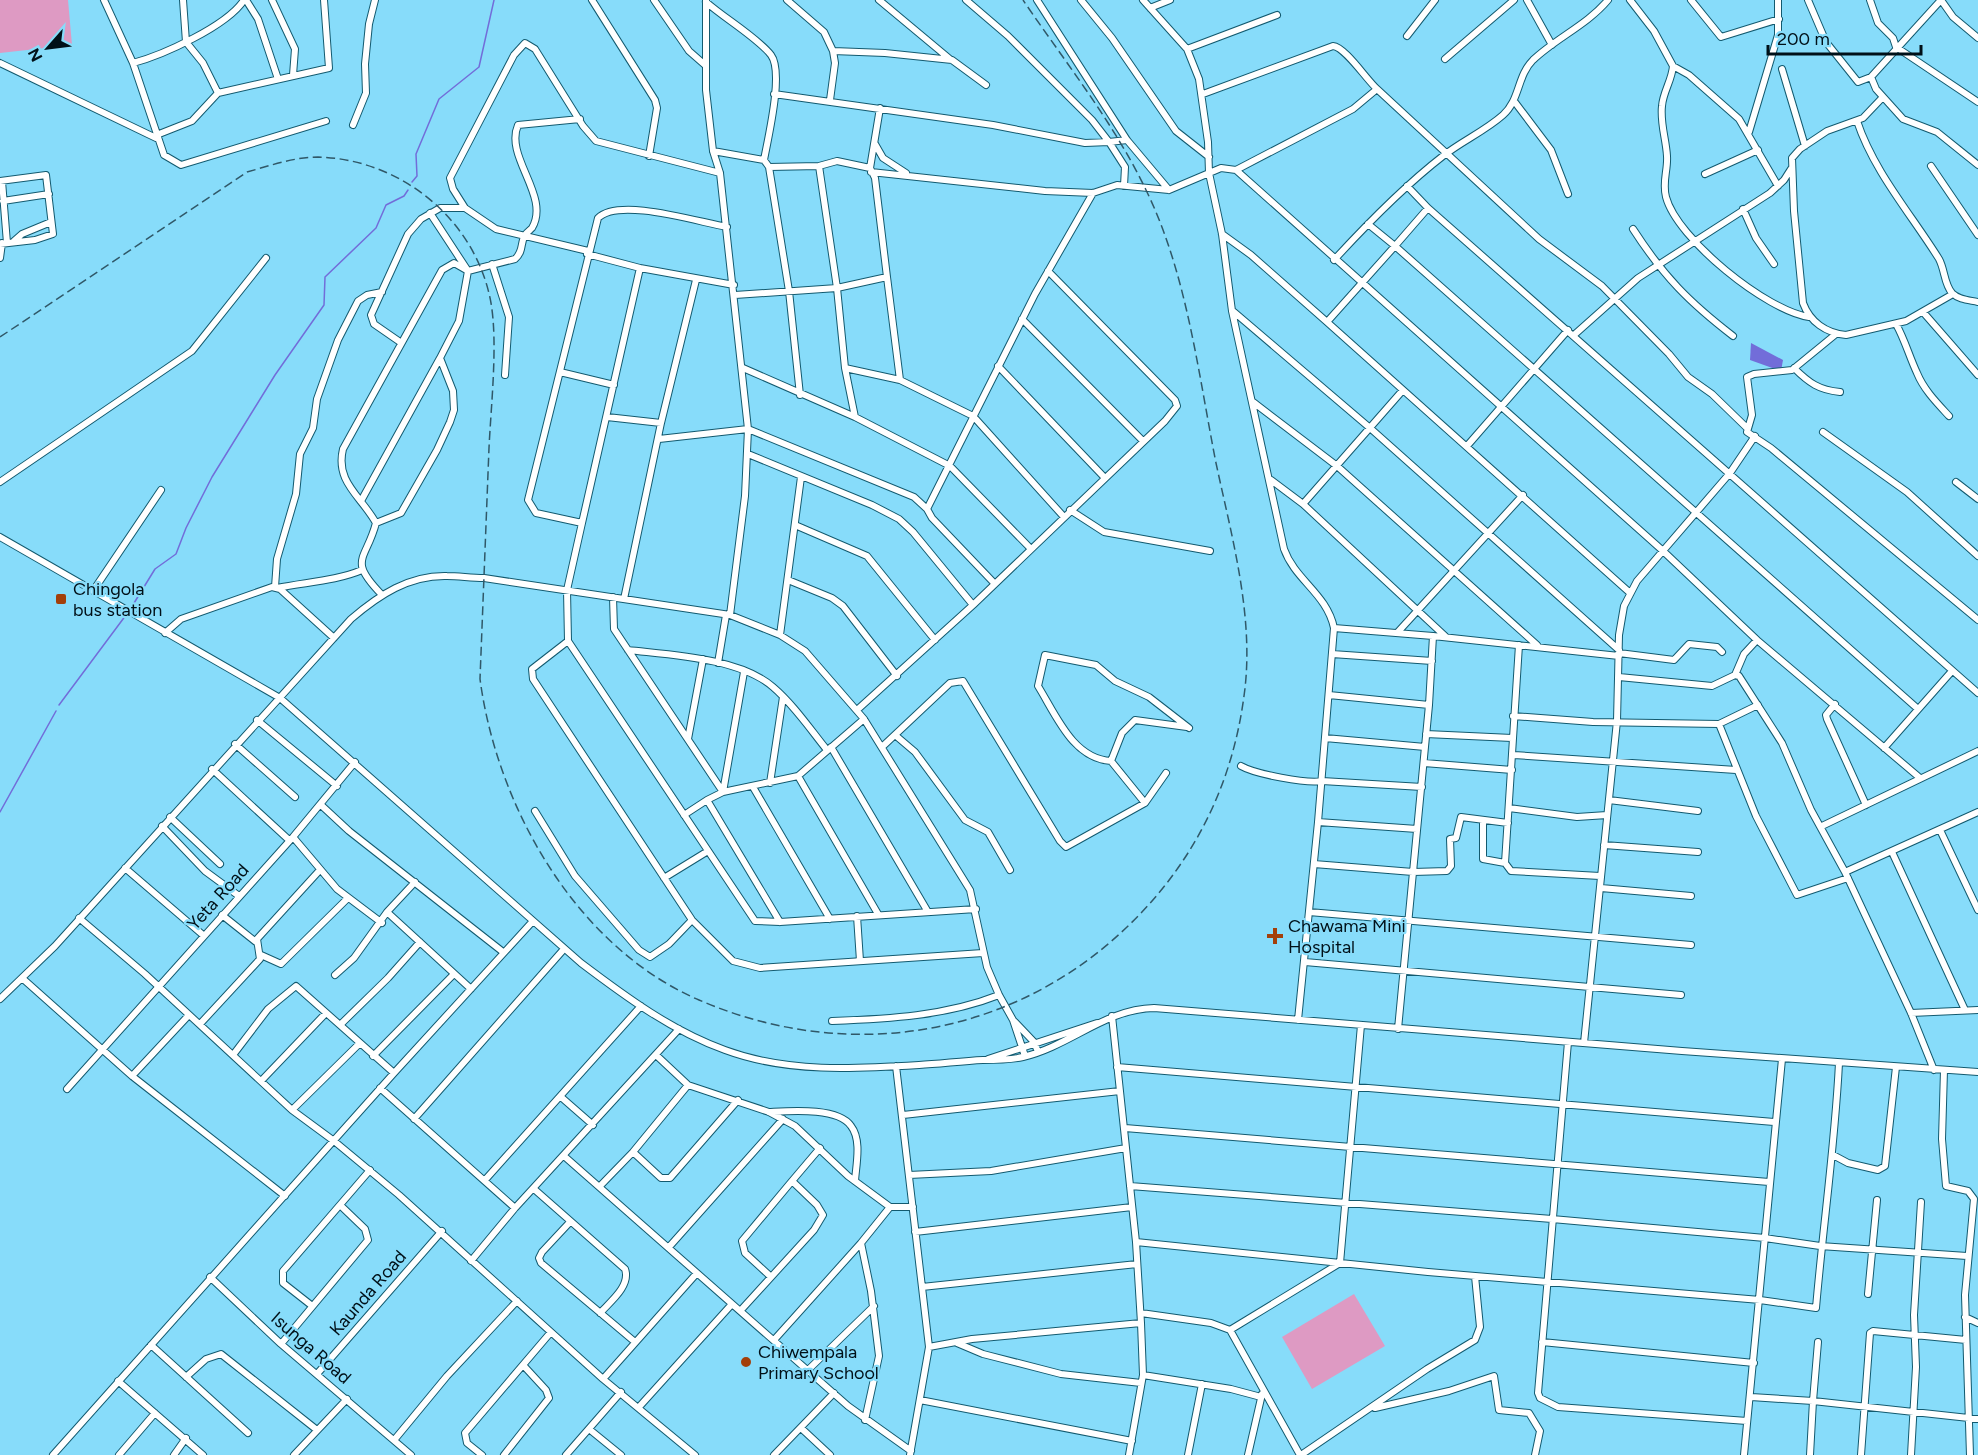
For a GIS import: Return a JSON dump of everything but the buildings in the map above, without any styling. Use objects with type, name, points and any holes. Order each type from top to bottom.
[{"type":"street","points":[[104,0],[133,63],[166,159],[181,165],[326,121]]},
{"type":"street","points":[[183,0],[186,42],[203,63],[218,93]]},
{"type":"street","points":[[133,63],[169,52],[233,13],[245,0],[258,19],[278,79]]},
{"type":"street","points":[[272,0],[295,49],[293,75]]},
{"type":"street","points":[[0,63],[157,137],[192,121],[218,93],[328,68],[324,0]]},
{"type":"street","points":[[353,125],[366,93],[365,64],[369,24],[375,0]]},
{"type":"street","points":[[592,0],[656,100],[657,108],[649,156]]},
{"type":"street","points":[[654,0],[689,51],[705,65]]},
{"type":"street","points":[[787,0],[824,32],[833,51],[835,63],[830,100]]},
{"type":"street","points":[[879,0],[986,85]]},
{"type":"street","points":[[966,0],[1008,36],[1092,120],[1125,167],[1124,186]]},
{"type":"street","points":[[1037,0],[1127,140],[1169,190]]},
{"type":"street","points":[[1081,0],[1112,38],[1176,131],[1209,158]]},
{"type":"street","points":[[1143,0],[1187,49],[1203,94],[1209,172],[1222,234],[1232,311],[1288,562],[1324,602],[1334,628],[1310,912],[1298,1020]]},
{"type":"street","points":[[1150,8],[1170,0]]},
{"type":"street","points":[[1407,36],[1435,0]]},
{"type":"street","points":[[1445,59],[1514,0]]},
{"type":"street","points":[[1527,0],[1552,45]]},
{"type":"street","points":[[1334,260],[1407,186],[1445,154],[1489,126],[1514,101],[1524,71],[1608,0]]},
{"type":"street","points":[[1630,0],[1654,31],[1673,66],[1716,97],[1749,132],[1778,186]]},
{"type":"street","points":[[1691,0],[1721,37],[1779,19]]},
{"type":"street","points":[[1749,132],[1778,35],[1778,0]]},
{"type":"street","points":[[1808,0],[1834,54],[1858,82],[1871,77],[1941,0],[1953,17],[1978,38]]},
{"type":"street","points":[[1870,0],[1878,23],[1893,38],[1896,47],[1978,102]]},
{"type":"street","points":[[706,1],[705,65],[713,151],[720,173],[727,227],[748,429],[748,454],[728,615],[718,663]]},
{"type":"street","points":[[706,1],[771,56],[775,64],[774,94],[764,160]]},
{"type":"street","points":[[1187,49],[1277,15]]},
{"type":"street","points":[[720,173],[602,144],[588,134],[535,49],[528,43],[520,46],[450,178],[453,189],[465,208],[489,226],[640,268],[696,280],[734,285]]},
{"type":"street","points":[[1203,94],[1333,46],[1343,50],[1361,75],[1445,154],[1539,239],[1602,286],[1665,349],[1688,377],[1712,394],[1747,428],[1749,434],[1755,436],[1978,620]]},
{"type":"street","points":[[833,51],[885,53],[952,60]]},
{"type":"street","points":[[1673,66],[1662,103],[1667,159],[1664,186],[1673,212],[1696,240],[1760,298],[1796,316],[1809,318],[1836,334],[1856,334],[1896,324],[1923,312],[1953,294],[1978,302]]},
{"type":"street","points":[[1782,69],[1805,146]]},
{"type":"street","points":[[1871,77],[1883,97],[1903,119],[1937,132],[1978,165]]},
{"type":"street","points":[[1236,170],[1353,109],[1377,89]]},
{"type":"street","points":[[774,94],[830,100],[993,125],[1085,143],[1127,140]]},
{"type":"street","points":[[1809,318],[1801,291],[1792,167],[1794,154],[1839,125],[1857,121],[1883,97]]},
{"type":"street","points":[[1514,101],[1551,150],[1568,194]]},
{"type":"street","points":[[880,108],[871,170],[875,178],[900,380]]},
{"type":"street","points":[[376,523],[343,477],[340,462],[348,438],[400,342],[445,266],[454,263],[468,271],[518,257],[523,248],[524,236],[532,227],[535,205],[516,143],[517,128],[522,124],[580,119]]},
{"type":"street","points":[[1857,121],[1870,152],[1900,204],[1912,217],[1939,260],[1953,294]]},
{"type":"street","points":[[874,144],[883,158],[915,178]]},
{"type":"street","points":[[1705,174],[1758,150]]},
{"type":"street","points":[[713,151],[764,160],[769,166],[789,291],[800,395]]},
{"type":"street","points":[[769,166],[819,166],[837,161],[915,178],[1093,194],[1117,185],[1169,190],[1209,172],[1226,168],[1236,170],[1334,260],[1662,550],[1757,640],[1836,704],[1920,778]]},
{"type":"street","points":[[819,166],[837,288],[845,368],[855,417]]},
{"type":"street","points":[[1931,166],[1978,236]]},
{"type":"street","points":[[1467,446],[1533,369],[1571,333],[1657,266],[1778,186],[1792,167]]},
{"type":"street","points":[[0,258],[6,243],[1,181],[44,174],[48,178],[51,237],[6,243]]},
{"type":"street","points":[[1407,186],[1428,208],[1978,693]]},
{"type":"street","points":[[2,202],[49,194]]},
{"type":"street","points":[[927,508],[1022,320],[1093,194]]},
{"type":"street","points":[[400,342],[372,320],[371,315],[408,234],[430,213],[440,208],[465,208]]},
{"type":"street","points":[[1327,322],[1428,208]]},
{"type":"street","points":[[1743,209],[1756,238],[1774,264]]},
{"type":"street","points":[[582,523],[536,513],[532,510],[528,500],[598,218],[616,210],[634,210],[727,227]]},
{"type":"street","points":[[362,501],[459,321],[468,271],[430,213]]},
{"type":"street","points":[[6,243],[51,222]]},
{"type":"street","points":[[1368,224],[1917,709]]},
{"type":"street","points":[[1633,229],[1657,266],[1682,295],[1733,336]]},
{"type":"street","points":[[1222,234],[1251,255],[1523,495],[1629,592]]},
{"type":"street","points":[[0,482],[192,351],[266,258]]},
{"type":"street","points":[[492,264],[509,317],[505,375]]},
{"type":"street","points":[[640,268],[567,590],[568,641],[755,921],[780,922],[976,909]]},
{"type":"street","points":[[857,710],[897,676],[995,584],[1173,412],[1177,403],[1048,271]]},
{"type":"street","points":[[735,295],[837,288],[887,277]]},
{"type":"street","points":[[624,599],[661,423],[696,280]]},
{"type":"street","points":[[276,587],[278,559],[296,495],[300,454],[313,428],[317,399],[334,350],[358,301],[367,295],[382,292]]},
{"type":"street","points":[[1232,311],[1370,428],[1619,653]]},
{"type":"street","points":[[1923,312],[1978,375]]},
{"type":"street","points":[[1022,320],[1143,441]]},
{"type":"street","points":[[1896,324],[1908,347],[1917,374],[1931,396],[1949,416]]},
{"type":"street","points":[[1747,428],[1752,415],[1747,378],[1754,374],[1787,372],[1836,334]]},
{"type":"street","points":[[382,594],[362,570],[362,554],[376,523],[401,513],[437,450],[450,422],[454,410],[453,391],[440,358]]},
{"type":"street","points":[[998,366],[1104,477]]},
{"type":"street","points":[[743,368],[800,395],[855,417],[950,466],[1031,549]]},
{"type":"street","points":[[845,368],[900,380],[973,416],[1064,517]]},
{"type":"street","points":[[1794,368],[1822,391],[1840,392]]},
{"type":"street","points":[[560,372],[614,385]]},
{"type":"street","points":[[1303,504],[1403,390]]},
{"type":"street","points":[[841,412],[853,400]]},
{"type":"street","points":[[1253,401],[1337,466],[1537,645]]},
{"type":"street","points":[[607,417],[661,423]]},
{"type":"street","points":[[659,439],[748,429],[914,497],[927,508],[932,518],[995,584]]},
{"type":"street","points":[[1823,432],[1907,492],[1978,556]]},
{"type":"street","points":[[1584,1043],[1617,721],[1620,620],[1629,592],[1662,550],[1730,473],[1755,436]]},
{"type":"street","points":[[748,454],[872,505],[907,525],[973,605]]},
{"type":"street","points":[[780,635],[801,477]]},
{"type":"street","points":[[1271,480],[1303,504],[1446,637]]},
{"type":"street","points":[[1956,482],[1978,499]]},
{"type":"street","points":[[93,591],[161,490]]},
{"type":"street","points":[[1397,633],[1523,495]]},
{"type":"street","points":[[1070,510],[1104,532],[1210,551]]},
{"type":"street","points":[[795,525],[867,556],[935,639]]},
{"type":"street","points":[[0,537],[280,698],[564,949],[641,1006],[678,1029],[726,1051],[764,1061],[823,1068],[896,1066],[1025,1056],[1112,1016],[1139,1008],[1154,1008],[1782,1059],[1978,1072]]},
{"type":"street","points":[[0,545],[7,542]]},
{"type":"street","points":[[165,633],[181,619],[266,588],[314,580],[338,579],[362,570]]},
{"type":"street","points":[[0,999],[79,918],[212,769],[351,619],[382,594],[408,582],[446,576],[484,578],[728,615],[780,635],[817,662],[864,719],[965,881],[976,909],[983,953],[999,995],[1013,1020],[1025,1056]]},
{"type":"street","points":[[788,580],[832,598],[843,606],[897,676]]},
{"type":"street","points":[[276,587],[334,638]]},
{"type":"street","points":[[613,597],[613,623],[628,650],[723,792]]},
{"type":"street","points":[[1334,628],[1537,645],[1674,660],[1689,644],[1717,647],[1722,652]]},
{"type":"street","points":[[1398,1029],[1422,787],[1433,636]]},
{"type":"street","points":[[1619,677],[1709,687],[1735,675],[1744,654],[1757,640]]},
{"type":"street","points":[[568,641],[532,669],[533,679],[692,920],[718,948],[742,965],[760,968],[983,953]]},
{"type":"street","points":[[1519,645],[1513,716],[1514,755],[1505,863],[1511,871],[1600,876]]},
{"type":"street","points":[[628,650],[703,659],[718,663],[759,678],[783,697],[829,749],[928,912]]},
{"type":"street","points":[[1332,654],[1432,661]]},
{"type":"street","points":[[1111,761],[1122,733],[1135,720],[1189,728],[1149,697],[1115,681],[1096,665],[1045,655],[1038,686],[1063,726],[1081,750],[1097,760],[1111,761],[1145,803]]},
{"type":"street","points":[[688,739],[703,659]]},
{"type":"street","points":[[1884,747],[1952,671]]},
{"type":"street","points":[[723,792],[744,672]]},
{"type":"street","points":[[1735,675],[1739,676],[1782,743],[1810,810],[1822,826],[1911,1013],[1934,1070]]},
{"type":"street","points":[[882,747],[950,682],[963,681],[1063,845],[1070,847],[1145,803],[1166,773]]},
{"type":"street","points":[[1329,695],[1429,705]]},
{"type":"street","points":[[770,783],[783,697]]},
{"type":"street","points":[[1836,704],[1826,715],[1827,719],[1866,805]]},
{"type":"street","points":[[1513,716],[1593,722],[1617,721],[1708,726],[1719,724],[1758,705]]},
{"type":"street","points":[[684,815],[723,792],[798,776],[864,719]]},
{"type":"street","points":[[258,720],[337,786]]},
{"type":"street","points":[[1719,724],[1762,829],[1797,895],[1846,875],[1978,812]]},
{"type":"street","points":[[1426,734],[1512,738]]},
{"type":"street","points":[[895,735],[915,752],[965,820],[988,832],[1010,870]]},
{"type":"street","points":[[1325,738],[1425,747]]},
{"type":"street","points":[[235,744],[295,797]]},
{"type":"street","points":[[1822,826],[1978,751]]},
{"type":"street","points":[[1514,755],[1736,770]]},
{"type":"street","name":"Yeta Road","points":[[67,1089],[159,987],[203,934],[321,805],[355,762]]},
{"type":"street","points":[[1424,763],[1512,770]]},
{"type":"street","points":[[1241,766],[1268,775],[1312,783],[1322,781],[1422,787]]},
{"type":"street","points":[[212,769],[291,839],[319,871],[348,898],[381,923]]},
{"type":"street","points":[[798,776],[878,914]]},
{"type":"street","points":[[753,787],[830,919]]},
{"type":"street","points":[[707,800],[780,922]]},
{"type":"street","points":[[1609,800],[1698,811]]},
{"type":"street","points":[[321,805],[349,831],[503,952]]},
{"type":"street","points":[[1509,808],[1607,815]]},
{"type":"street","points":[[535,811],[575,876],[639,950],[650,957],[669,944],[692,920]]},
{"type":"street","points":[[170,817],[220,864]]},
{"type":"street","points":[[1314,864],[1413,872],[1450,869],[1450,839],[1456,838],[1461,817],[1508,823]]},
{"type":"street","points":[[1483,821],[1483,859],[1505,863]]},
{"type":"street","points":[[1318,822],[1417,830]]},
{"type":"street","points":[[162,826],[205,871],[239,896]]},
{"type":"street","points":[[1940,830],[1978,910]]},
{"type":"street","points":[[1604,844],[1698,852]]},
{"type":"street","points":[[664,878],[708,851]]},
{"type":"street","points":[[1892,852],[1965,1010]]},
{"type":"street","points":[[124,868],[203,934]]},
{"type":"street","points":[[256,942],[319,871]]},
{"type":"street","points":[[335,975],[354,958],[387,912],[415,882]]},
{"type":"street","points":[[1601,888],[1691,896]]},
{"type":"street","points":[[1970,893],[1978,889]]},
{"type":"street","points":[[222,915],[256,942],[261,956],[281,964],[348,898]]},
{"type":"street","points":[[387,912],[471,989]]},
{"type":"street","points":[[1310,912],[1596,934],[1691,945]]},
{"type":"street","points":[[857,916],[860,961]]},
{"type":"street","points":[[79,918],[159,987],[292,1110],[370,1170],[442,1231],[471,1261],[603,1379],[695,1455]]},
{"type":"street","points":[[53,1455],[210,1277],[533,921]]},
{"type":"street","points":[[340,1025],[388,978],[420,942]]},
{"type":"street","points":[[414,1119],[564,949]]},
{"type":"street","points":[[200,1024],[261,956]]},
{"type":"street","points":[[1305,962],[1682,995]]},
{"type":"street","points":[[373,1056],[454,974]]},
{"type":"street","points":[[22,978],[132,1076],[285,1196]]},
{"type":"street","points":[[233,1055],[268,1010],[293,987],[299,987],[359,1044],[394,1073]]},
{"type":"street","points":[[832,1021],[940,1011],[976,1004],[999,995]]},
{"type":"street","points":[[485,1180],[641,1006]]},
{"type":"street","points":[[1911,1013],[1978,1010]]},
{"type":"street","points":[[262,1080],[326,1013]]},
{"type":"street","points":[[132,1076],[188,1016]]},
{"type":"street","points":[[1112,1016],[1125,1128],[1141,1313],[1143,1375],[1129,1455]]},
{"type":"street","points":[[1013,1020],[1034,1042],[1038,1052]]},
{"type":"street","points":[[984,1060],[1097,1023]]},
{"type":"street","points":[[1340,1263],[1361,1025]]},
{"type":"street","points":[[471,1261],[515,1208],[594,1125],[678,1029]]},
{"type":"street","points":[[1568,1042],[1546,1281],[1538,1393],[1540,1398],[1550,1405],[1748,1421]]},
{"type":"street","points":[[292,1110],[359,1044]]},
{"type":"street","points":[[656,1055],[688,1085],[769,1112],[783,1119],[820,1148],[855,1181],[890,1207],[913,1207]]},
{"type":"street","points":[[1744,1455],[1760,1300],[1774,1122],[1782,1059]]},
{"type":"street","points":[[1136,1242],[1475,1276],[1760,1300],[1816,1308],[1820,1246],[1833,1155],[1839,1063]]},
{"type":"street","points":[[564,1156],[865,1420],[910,1453],[929,1347],[896,1066]]},
{"type":"street","points":[[1117,1067],[1774,1122]]},
{"type":"street","points":[[1833,1155],[1848,1163],[1878,1170],[1885,1166],[1896,1067]]},
{"type":"street","points":[[1944,1070],[1942,1139],[1946,1186],[1968,1191],[1974,1199],[1971,1250],[1967,1256],[1965,1317],[1969,1368],[1967,1418],[1970,1455]]},
{"type":"street","points":[[600,1186],[633,1152],[688,1085]]},
{"type":"street","points":[[380,1088],[515,1208]]},
{"type":"street","points":[[903,1115],[1120,1091]]},
{"type":"street","points":[[561,1096],[594,1125]]},
{"type":"street","points":[[633,1152],[661,1178],[670,1178],[738,1101]]},
{"type":"street","points":[[769,1112],[830,1114],[845,1120],[851,1125],[856,1138],[855,1181]]},
{"type":"street","points":[[669,1247],[783,1119]]},
{"type":"street","points":[[1125,1128],[1769,1182]]},
{"type":"street","points":[[770,1276],[745,1253],[742,1241],[820,1148]]},
{"type":"street","points":[[909,1175],[991,1170],[1126,1148]]},
{"type":"street","points":[[311,1305],[283,1282],[283,1271],[370,1170]]},
{"type":"street","points":[[741,1310],[814,1230],[823,1215],[817,1205],[792,1181]]},
{"type":"street","points":[[1130,1186],[1552,1219],[1765,1238],[1820,1246],[1967,1256]]},
{"type":"street","points":[[534,1189],[620,1263],[627,1274],[623,1288],[600,1313]]},
{"type":"street","points":[[1868,1294],[1877,1200]]},
{"type":"street","points":[[1911,1455],[1916,1367],[1914,1333],[1920,1202]]},
{"type":"street","points":[[281,1344],[311,1305],[341,1274],[368,1240],[365,1229],[340,1205]]},
{"type":"street","points":[[774,1340],[861,1244],[890,1207]]},
{"type":"street","points":[[915,1232],[1132,1207]]},
{"type":"street","points":[[570,1222],[542,1252],[539,1257],[541,1263],[635,1342]]},
{"type":"street","name":"Kaunda Road","points":[[317,1374],[442,1231]]},
{"type":"street","points":[[861,1244],[874,1306],[879,1356],[865,1420]]},
{"type":"street","points":[[1230,1330],[1340,1263]]},
{"type":"street","points":[[922,1287],[1137,1264]]},
{"type":"street","points":[[603,1379],[697,1273]]},
{"type":"street","points":[[1141,1313],[1211,1323],[1230,1330],[1262,1395],[1300,1455],[1372,1409],[1427,1369],[1476,1340],[1480,1327],[1475,1276]]},
{"type":"street","name":"Isunga Road","points":[[210,1277],[281,1344],[411,1455]]},
{"type":"street","points":[[395,1439],[447,1376],[517,1301]]},
{"type":"street","points":[[639,1407],[732,1304]]},
{"type":"street","points":[[808,1370],[874,1306]]},
{"type":"street","points":[[1965,1317],[1978,1323]]},
{"type":"street","points":[[929,1347],[957,1342],[1141,1323]]},
{"type":"street","points":[[1861,1455],[1870,1334],[1873,1331],[1914,1333],[1966,1340]]},
{"type":"street","points":[[482,1455],[467,1443],[465,1434],[492,1399],[551,1332]]},
{"type":"street","points":[[1810,1455],[1818,1341]]},
{"type":"street","points":[[957,1342],[983,1354],[1061,1374],[1142,1383]]},
{"type":"street","points":[[1542,1342],[1754,1363]]},
{"type":"street","points":[[151,1345],[248,1433]]},
{"type":"street","points":[[186,1377],[206,1359],[222,1354],[317,1430]]},
{"type":"street","points":[[504,1455],[549,1398],[546,1390],[524,1365]]},
{"type":"street","points":[[1143,1375],[1262,1395]]},
{"type":"street","points":[[1372,1409],[1449,1391],[1494,1376],[1499,1410],[1529,1413],[1540,1431],[1534,1455]]},
{"type":"street","points":[[118,1381],[203,1455]]},
{"type":"street","points":[[1188,1455],[1202,1384]]},
{"type":"street","points":[[566,1455],[621,1392]]},
{"type":"street","points":[[774,1455],[834,1393]]},
{"type":"street","points":[[1248,1455],[1262,1395]]},
{"type":"street","points":[[1751,1397],[1863,1405],[1978,1419]]},
{"type":"street","points":[[294,1455],[347,1399]]},
{"type":"street","points":[[920,1400],[1132,1441]]},
{"type":"street","points":[[119,1455],[155,1413]]},
{"type":"street","points":[[801,1428],[830,1455]]},
{"type":"street","points":[[589,1429],[621,1455]]},
{"type":"street","points":[[174,1455],[186,1438]]},
{"type":"shaded area","points":[[0,0],[68,0],[72,45],[0,53]]},
{"type":"shaded area","points":[[1751,343],[1783,360],[1781,371],[1750,360]]},
{"type":"shaded area","points":[[1354,1294],[1385,1346],[1312,1389],[1282,1337]]},
{"type":"waterway","points":[[412,182],[417,176],[416,154],[439,99],[479,67],[494,0]]},
{"type":"waterway","points":[[131,608],[155,569],[176,554],[186,528],[212,477],[275,375],[324,305],[325,277],[376,228],[386,205],[404,196],[408,190]]},
{"type":"waterway","points":[[59,705],[126,615]]},
{"type":"waterway","points":[[0,812],[56,711]]},
{"type":"railway","points":[[0,337],[247,172],[309,157],[348,160],[378,169],[405,182],[430,199],[451,220],[469,245],[483,273],[491,303],[494,356],[480,679],[489,727],[504,776],[524,823],[550,868],[580,909],[615,945],[655,976],[699,1000],[758,1021],[817,1032],[876,1034],[935,1027],[991,1012],[1045,987],[1095,955],[1141,913],[1162,890],[1196,839],[1222,785],[1239,727],[1247,667],[1244,608],[1235,549],[1190,324],[1172,255],[1146,190],[1119,141],[1023,0]]},
{"type":"place","name":"Chingola bus station","points":[[61,599]]},
{"type":"place","name":"Chawama Mini Hospital","points":[[1275,936]]},
{"type":"place","name":"Chiwempala Primary School","points":[[746,1362]]}]
